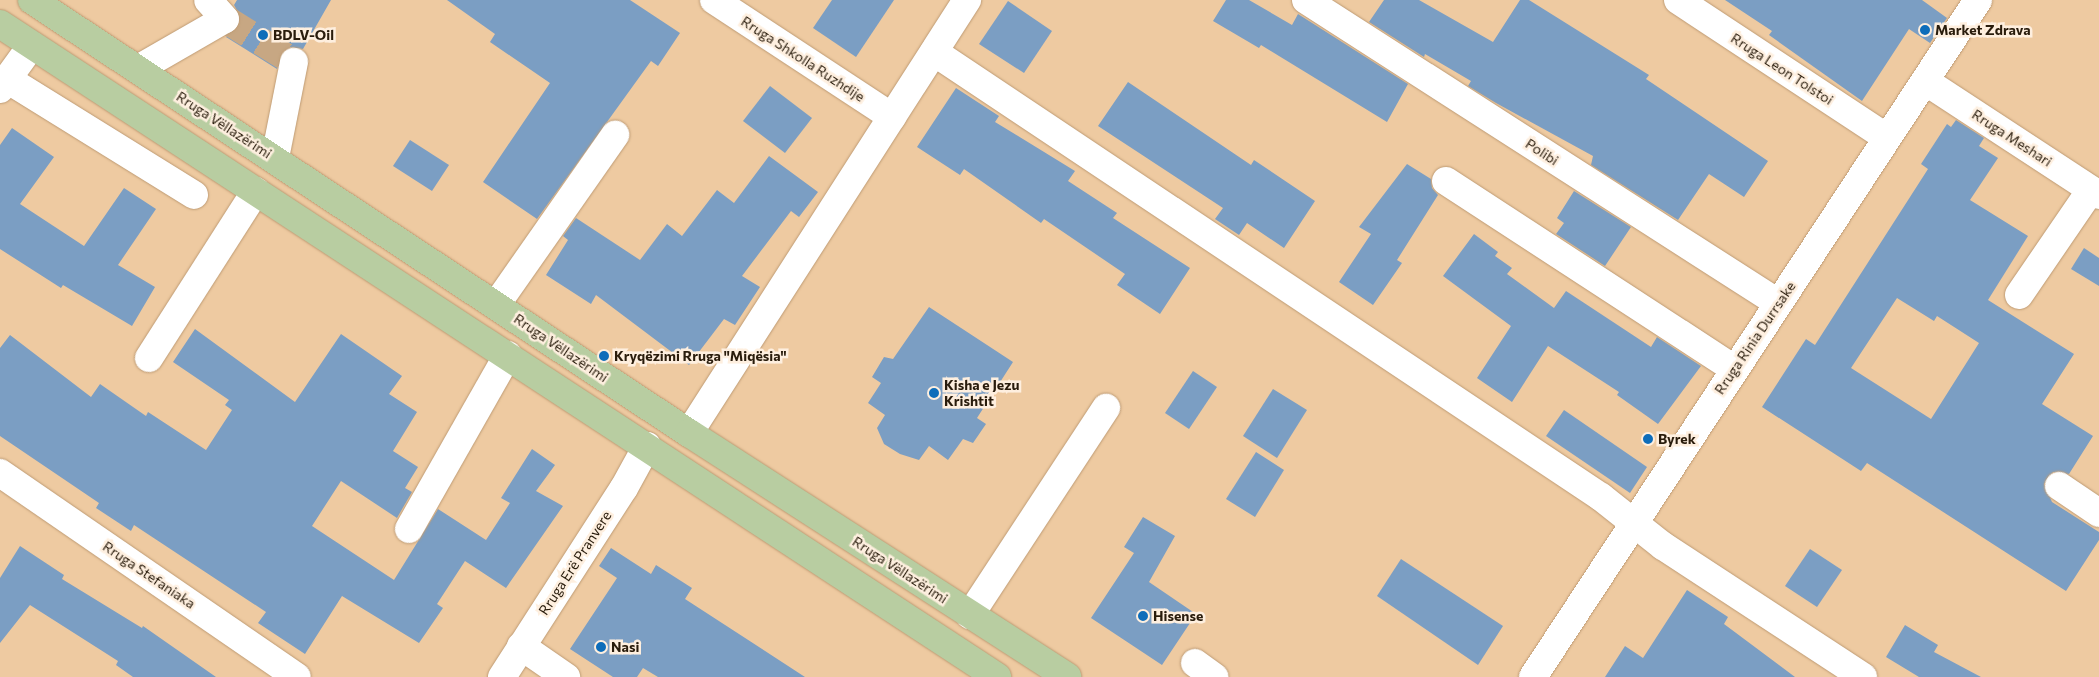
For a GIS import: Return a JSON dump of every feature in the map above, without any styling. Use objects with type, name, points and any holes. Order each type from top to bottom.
[{"type":"main road","name":"Rruga Vëllazërimi","points":[[48,5],[138,69],[689,433],[1067,677]]},
{"type":"main road","points":[[16,34],[997,677]]},
{"type":"street","points":[[138,69],[225,19],[208,0]]},
{"type":"street","name":"Rruga Shkolla Ruzhdije","points":[[714,0],[892,117]]},
{"type":"street","points":[[689,433],[967,0]]},
{"type":"street","name":"Polibi","points":[[1306,0],[1778,303]]},
{"type":"street","name":"Rruga Leon Tolstoi","points":[[1678,0],[1887,138]]},
{"type":"street","name":"Rruga Rinia Durrsake","points":[[1537,676],[1632,522],[1978,0]]},
{"type":"street","points":[[16,34],[4,84],[194,195]]},
{"type":"street","points":[[934,52],[1601,496],[1663,546],[1863,677]]},
{"type":"street","points":[[275,158],[294,62]]},
{"type":"street","name":"Rruga Meshari","points":[[1925,81],[2095,193]]},
{"type":"street","points":[[496,305],[615,135]]},
{"type":"street","points":[[1446,182],[1734,369]]},
{"type":"street","points":[[149,358],[256,191]]},
{"type":"street","points":[[2019,295],[2095,193]]},
{"type":"street","points":[[409,529],[508,355]]},
{"type":"street","points":[[970,615],[1106,408]]},
{"type":"street","name":"Rruga Erë Pranvere","points":[[502,677],[624,488],[647,446]]},
{"type":"street","name":"Rruga Stefaniaka","points":[[0,473],[297,677]]},
{"type":"street","points":[[2059,486],[2099,513]]},
{"type":"street","points":[[521,646],[566,677]]},
{"type":"building","name":"BDLV-Oil","points":[[237,0],[331,0],[303,49],[289,47],[283,51],[277,69],[226,37],[239,25],[240,16],[234,5]]},
{"type":"building","points":[[447,0],[630,0],[680,33],[658,66],[651,61],[537,219],[483,182],[550,83],[490,42],[495,34]]},
{"type":"building","points":[[832,0],[894,0],[856,57],[813,28]]},
{"type":"building","points":[[1226,0],[1249,0],[1292,25],[1298,14],[1408,84],[1387,122],[1261,45],[1259,48],[1213,21]]},
{"type":"building","points":[[1384,0],[1419,0],[1493,42],[1520,0],[1529,0],[1649,75],[1646,79],[1768,161],[1744,197],[1709,174],[1678,220],[1591,165],[1593,156],[1496,103],[1468,86],[1471,81],[1425,54],[1424,57],[1369,22]]},
{"type":"building","points":[[1725,0],[1922,0],[1947,18],[1930,43],[1909,29],[1862,101],[1769,35],[1772,31]]},
{"type":"building","points":[[1008,1],[1052,31],[1024,73],[979,44]]},
{"type":"building","points":[[1128,82],[1251,165],[1254,160],[1315,201],[1284,248],[1247,223],[1239,235],[1215,219],[1223,208],[1098,126]]},
{"type":"building","points":[[770,86],[812,118],[785,153],[743,121]]},
{"type":"building","points":[[956,88],[999,116],[995,122],[1075,171],[1068,181],[1117,213],[1113,218],[1190,268],[1160,314],[1117,285],[1125,274],[1044,219],[1041,223],[964,169],[960,175],[917,147]]},
{"type":"building","points":[[1956,120],[1984,138],[1979,146],[1998,158],[1970,200],[2028,236],[1988,300],[2074,354],[2042,404],[2093,436],[2069,474],[2053,472],[2044,484],[2052,502],[2099,532],[2099,540],[2066,591],[1867,463],[1861,471],[1762,407],[1806,339],[1815,345],[1928,169],[1921,164],[1947,124],[1951,127]],"holes":[[[1897,298],[1934,321],[1937,316],[1979,343],[1931,419],[1851,368]]]},
{"type":"building","points":[[12,128],[54,157],[20,204],[84,246],[124,188],[156,209],[118,265],[155,287],[132,326],[63,285],[61,288],[0,249],[0,145]]},
{"type":"building","points":[[410,140],[449,165],[432,191],[393,166]]},
{"type":"building","points":[[769,156],[818,192],[799,217],[791,211],[742,276],[760,287],[735,325],[724,319],[689,365],[596,295],[591,304],[546,275],[568,240],[563,236],[576,218],[640,260],[667,224],[682,236],[717,190],[734,203]]},
{"type":"building","points":[[1407,164],[1431,179],[1432,188],[1438,195],[1397,260],[1402,263],[1373,305],[1339,282],[1371,234],[1359,227]]},
{"type":"building","points":[[1574,191],[1631,227],[1605,266],[1556,234],[1564,223],[1557,218]]},
{"type":"building","points":[[1474,234],[1498,252],[1495,256],[1512,268],[1507,274],[1554,308],[1566,291],[1651,347],[1657,337],[1701,366],[1658,424],[1617,395],[1619,392],[1548,346],[1512,402],[1477,378],[1511,326],[1443,276]]},
{"type":"building","points":[[2084,248],[2099,258],[2099,286],[2071,269]]},
{"type":"building","name":"Kisha e Jezu Krishtit","points":[[929,307],[1013,362],[977,418],[986,424],[973,443],[963,439],[948,460],[929,446],[919,460],[900,454],[884,444],[877,428],[885,415],[868,403],[881,383],[872,377],[884,357],[893,359]]},
{"type":"building","points":[[195,329],[295,402],[341,334],[402,376],[389,394],[417,412],[393,451],[418,467],[405,488],[412,492],[397,518],[341,481],[312,526],[394,580],[438,509],[486,540],[510,503],[501,498],[532,449],[555,465],[536,491],[563,506],[506,588],[465,561],[437,604],[443,608],[419,643],[342,596],[305,654],[258,623],[266,612],[134,525],[131,531],[96,508],[99,503],[0,436],[0,348],[10,335],[91,397],[100,384],[146,416],[148,412],[206,450],[232,410],[225,405],[229,400],[173,362]]},
{"type":"building","points":[[1193,371],[1217,387],[1189,429],[1165,413]]},
{"type":"building","points":[[1273,389],[1307,410],[1277,458],[1243,436]]},
{"type":"building","points":[[1564,410],[1647,467],[1630,493],[1546,436]]},
{"type":"building","points":[[1256,452],[1284,470],[1255,517],[1226,499]]},
{"type":"building","name":"Hisense","points":[[1143,517],[1175,536],[1149,582],[1196,614],[1162,665],[1091,618],[1134,553],[1124,547]]},
{"type":"building","points":[[20,546],[64,575],[62,579],[142,628],[143,626],[216,677],[133,677],[116,665],[118,661],[30,605],[0,643],[0,578]]},
{"type":"building","points":[[611,548],[651,574],[656,565],[692,588],[685,599],[805,677],[658,677],[643,668],[637,677],[613,677],[570,649],[617,578],[599,566]]},
{"type":"building","points":[[1810,549],[1842,570],[1817,607],[1785,586]]},
{"type":"building","points":[[1401,559],[1503,626],[1478,665],[1377,596]]},
{"type":"building","points":[[1687,590],[1728,617],[1724,624],[1795,677],[1605,677],[1625,646],[1643,658]]},
{"type":"building","points":[[1905,625],[1938,645],[1934,652],[1981,677],[1919,677],[1886,657]]},
{"type":"tunnel","points":[[225,19],[294,62]]},
{"type":"place","name":"Market Zdrava","points":[[1925,30]]},
{"type":"place","name":"BDLV-Oil","points":[[263,35]]},
{"type":"place","name":"Kryqëzimi Rruga \"Miqësia\"","points":[[604,356]]},
{"type":"place","name":"Kisha e Jezu Krishtit","points":[[934,393]]},
{"type":"place","name":"Byrek","points":[[1648,439]]},
{"type":"place","name":"Hisense","points":[[1143,616]]},
{"type":"place","name":"Nasi","points":[[601,647]]}]
